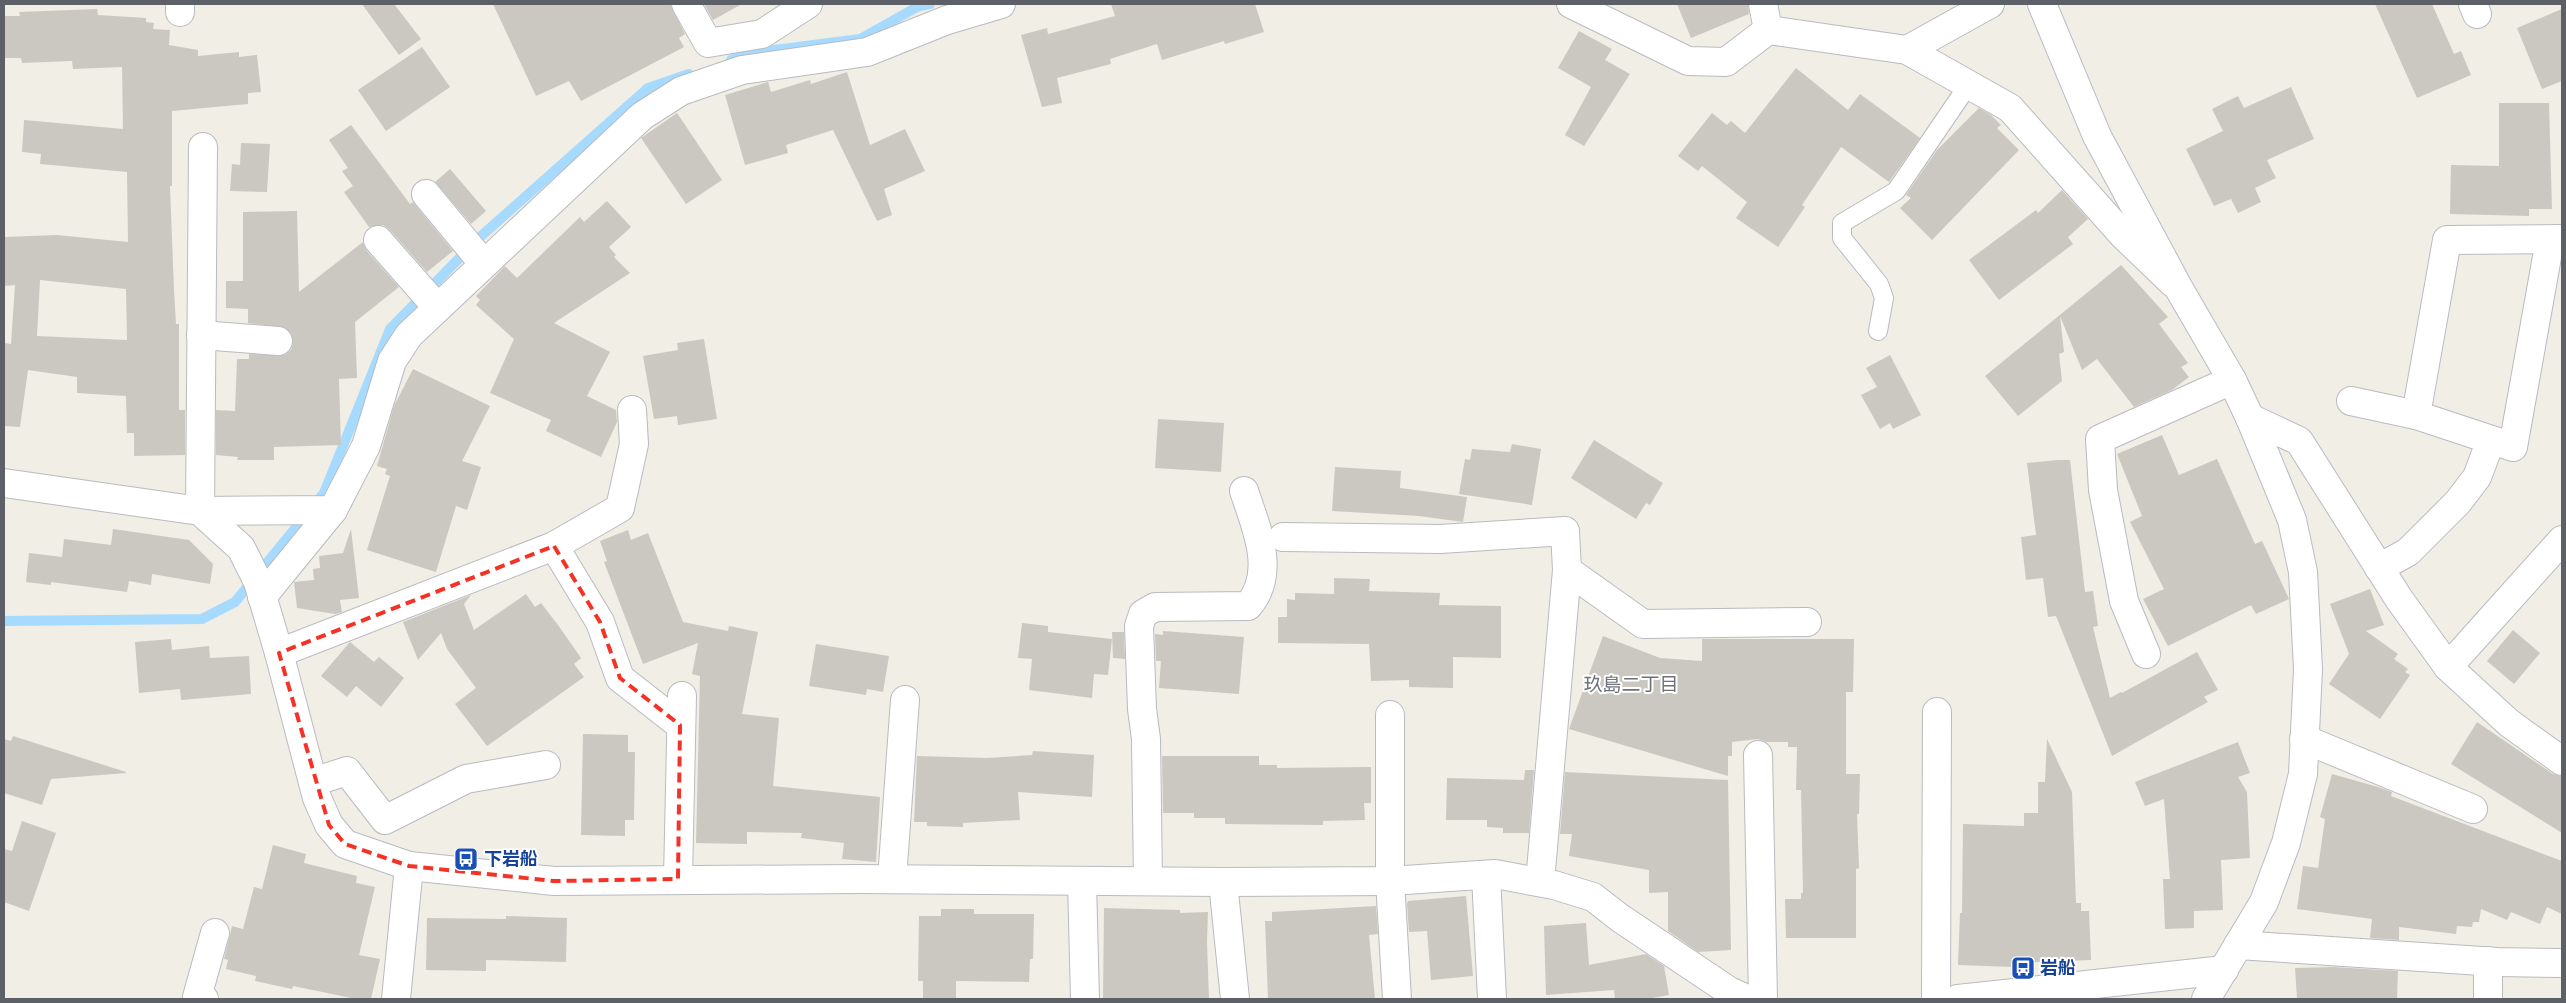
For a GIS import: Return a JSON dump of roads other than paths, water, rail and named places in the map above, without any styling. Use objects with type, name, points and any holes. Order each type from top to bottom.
[{"type":"street","points":[[686,4],[708,42],[762,34],[808,4]]},
{"type":"street","points":[[260,589],[332,510],[366,446],[392,360],[409,335],[482,262],[642,116],[681,92],[742,70],[867,52],[946,11],[1001,4]]},
{"type":"street","points":[[1572,4],[1688,61],[1726,62],[1768,30],[1907,50],[2010,108],[2123,235],[2178,287]]},
{"type":"street","points":[[1763,4],[1768,30]]},
{"type":"street","points":[[1907,50],[1990,4]]},
{"type":"street","points":[[2042,4],[2097,136],[2178,287],[2232,380],[2250,418],[2292,520],[2303,572],[2308,669],[2303,774],[2286,843],[2264,902],[2206,999]]},
{"type":"street","points":[[762,34],[776,65]]},
{"type":"street","points":[[203,148],[200,511],[241,548],[260,589],[314,782],[329,825],[345,844],[409,866],[554,880],[1390,881],[1495,874],[1540,882],[1593,897],[1620,918],[1730,991],[1747,999]]},
{"type":"street","points":[[426,194],[456,228],[482,262]]},
{"type":"street","points":[[378,240],[436,306]]},
{"type":"street","points":[[2351,401],[2416,415],[2513,447],[2556,240],[2446,240],[2416,415]]},
{"type":"street","points":[[201,335],[278,341]]},
{"type":"street","points":[[2146,654],[2124,601],[2103,490],[2100,439],[2232,380]]},
{"type":"street","points":[[279,652],[554,546],[620,508],[634,444],[632,410]]},
{"type":"street","points":[[2250,418],[2300,441],[2379,568],[2448,666],[2508,723],[2562,761]]},
{"type":"street","points":[[2379,568],[2408,552],[2458,502],[2477,477],[2491,440]]},
{"type":"street","points":[[4,483],[200,511],[332,510]]},
{"type":"street","points":[[1148,881],[1146,739],[1142,708],[1139,626],[1143,614],[1155,607],[1248,606],[1256,596],[1263,566],[1262,542],[1244,491]]},
{"type":"street","points":[[1283,537],[1440,539],[1565,531],[1567,570],[1540,882]]},
{"type":"street","points":[[2448,666],[2562,540]]},
{"type":"street","points":[[554,546],[600,622],[620,678],[680,725]]},
{"type":"street","points":[[1567,570],[1643,624],[1806,622]]},
{"type":"street","points":[[678,879],[682,696]]},
{"type":"street","points":[[892,879],[905,700]]},
{"type":"street","points":[[1936,999],[1937,712]]},
{"type":"street","points":[[1390,715],[1390,881],[1397,999]]},
{"type":"street","points":[[2304,739],[2473,809]]},
{"type":"street","points":[[1758,756],[1763,999]]},
{"type":"street","points":[[314,782],[347,771],[386,820],[466,779],[546,766]]},
{"type":"street","points":[[396,999],[409,866]]},
{"type":"street","points":[[1486,875],[1492,999]]},
{"type":"street","points":[[1082,882],[1085,999]]},
{"type":"street","points":[[1223,882],[1235,999]]},
{"type":"street","points":[[204,999],[197,997],[215,933]]},
{"type":"street","points":[[2238,945],[2488,962],[2562,963]]},
{"type":"street","points":[[2488,962],[2488,999]]},
{"type":"street","points":[[1958,999],[2224,970]]},
{"type":"lane","points":[[1878,332],[1884,298],[1878,284],[1842,238],[1842,223],[1896,191],[1969,84]]},
{"type":"waterway","points":[[731,60],[750,53],[860,39],[917,7],[930,4]]},
{"type":"waterway","points":[[4,621],[202,619],[235,602],[324,493],[390,329],[480,237],[648,88],[689,74]]},
{"type":"place","name":"下岩船","points":[[466,859]]},
{"type":"place","name":"岩船","points":[[2023,968]]},
{"type":"district","name":"玖島二丁目","points":[[1631,684]]}]
